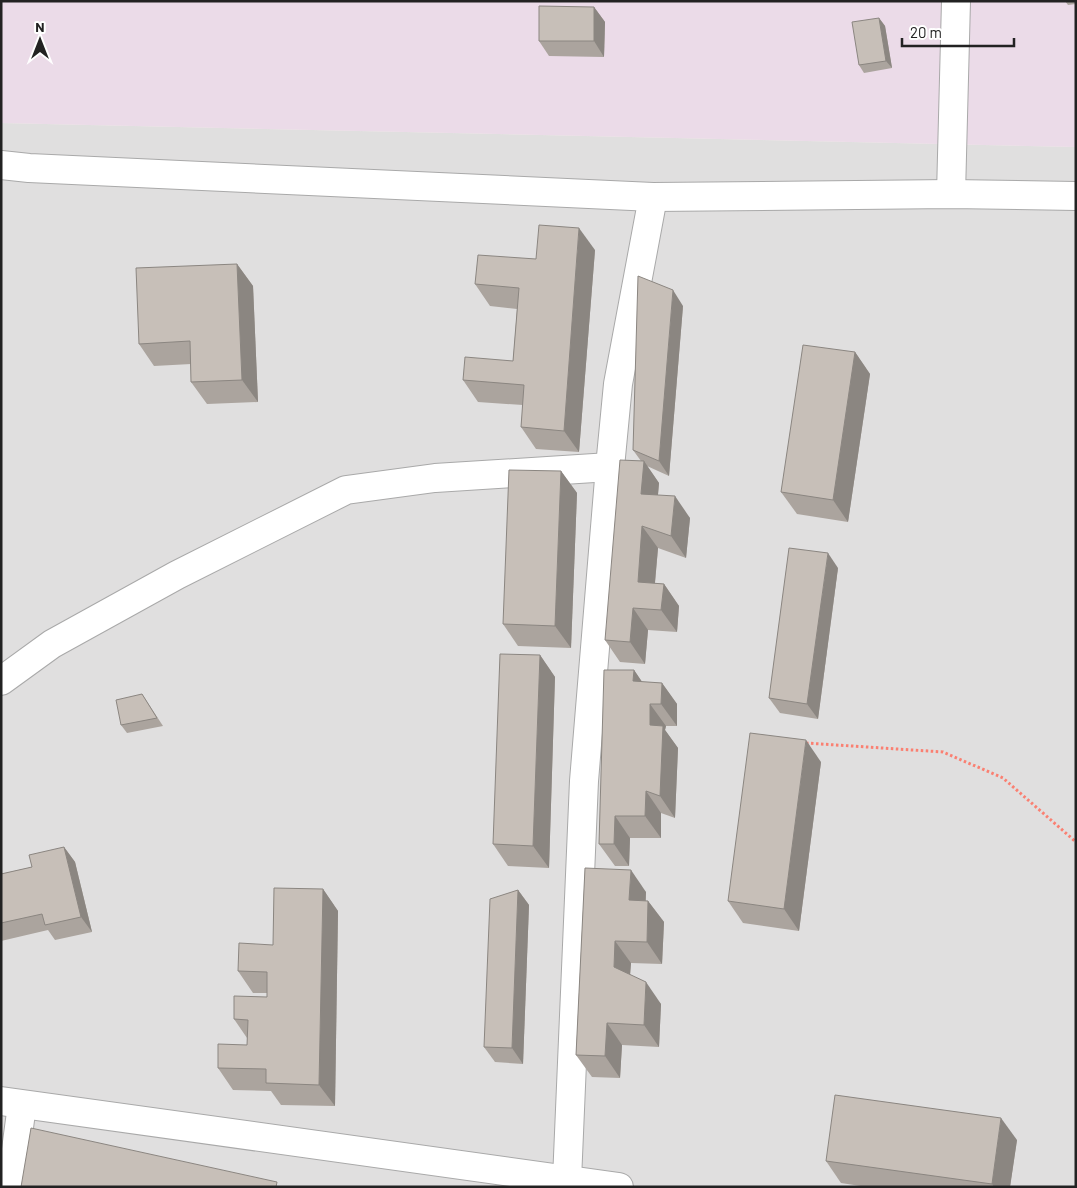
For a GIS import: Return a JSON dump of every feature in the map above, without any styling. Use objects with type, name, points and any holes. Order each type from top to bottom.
[{"type":"street","points":[[951,194],[956,1]]},
{"type":"street","points":[[1,165],[39,169],[653,197],[951,194],[1076,196]]},
{"type":"street","points":[[567,1180],[584,781],[610,467],[618,384],[653,197]]},
{"type":"street","points":[[1,681],[52,644],[177,575],[346,490],[435,478],[610,467]]},
{"type":"street","points":[[10,1187],[12,1103],[619,1187]]},
{"type":"path","points":[[797,743],[943,752],[1002,778],[1076,842]]},
{"type":"shaded area","points":[[1,1],[1076,1],[1076,147],[1,123]]},
{"type":"shaded area","points":[[1,123],[1076,147],[1076,1187],[1,1187]]},
{"type":"building","points":[[539,6],[594,7],[594,41],[539,41]]},
{"type":"building","points":[[879,18],[886,61],[859,65],[852,22]]},
{"type":"building","points":[[539,225],[579,228],[564,431],[521,427],[524,385],[463,380],[465,357],[513,361],[519,288],[475,284],[478,255],[536,259]]},
{"type":"building","points":[[237,264],[242,380],[191,382],[190,341],[139,344],[136,268]]},
{"type":"building","points":[[638,276],[673,290],[659,461],[633,450]]},
{"type":"building","points":[[803,345],[855,352],[833,500],[781,492]]},
{"type":"building","points":[[620,460],[644,461],[641,494],[675,496],[671,536],[642,526],[638,582],[664,584],[661,610],[633,608],[630,642],[605,640]]},
{"type":"building","points":[[509,470],[561,471],[555,626],[503,624]]},
{"type":"building","points":[[789,548],[828,553],[807,704],[769,698]]},
{"type":"building","points":[[500,654],[540,655],[533,846],[493,844]]},
{"type":"building","points":[[604,670],[634,670],[633,681],[662,683],[661,704],[650,704],[650,725],[663,726],[660,796],[646,791],[645,816],[615,816],[614,844],[599,844]]},
{"type":"building","points":[[142,694],[157,718],[121,725],[116,700]]},
{"type":"building","points":[[750,733],[806,740],[784,909],[728,901]]},
{"type":"building","points":[[64,847],[81,917],[45,925],[42,914],[1,923],[1,874],[32,867],[29,855]]},
{"type":"building","points":[[585,868],[631,870],[629,900],[648,901],[647,942],[615,941],[614,967],[646,982],[644,1025],[607,1023],[605,1056],[576,1055]]},
{"type":"building","points":[[274,888],[323,889],[319,1085],[266,1083],[266,1069],[218,1068],[218,1044],[247,1045],[248,1020],[234,1019],[234,996],[267,997],[267,972],[238,971],[239,943],[273,945]]},
{"type":"building","points":[[518,890],[512,1048],[484,1047],[490,899]]},
{"type":"building","points":[[835,1095],[1001,1118],[992,1184],[826,1161]]},
{"type":"building","points":[[31,1128],[277,1182],[276,1187],[21,1187]]}]
